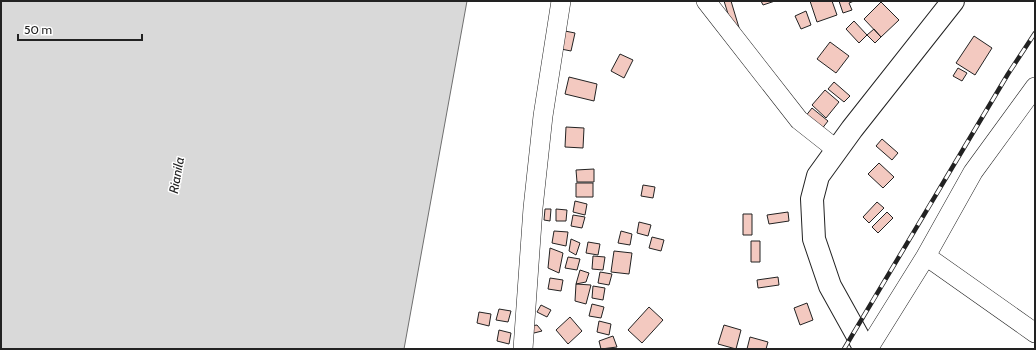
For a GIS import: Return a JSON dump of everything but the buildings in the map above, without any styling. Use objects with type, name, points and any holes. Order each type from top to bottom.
[{"type":"main road","points":[[866,349],[830,286],[814,239],[812,199],[818,176],[838,150],[852,128],[953,1]]},
{"type":"street","points":[[523,349],[533,208],[541,131],[561,1]]},
{"type":"street","points":[[706,1],[799,120],[838,150]]},
{"type":"street","points":[[866,349],[926,256],[973,172],[1035,88]]},
{"type":"street","points":[[926,256],[1035,333]]},
{"type":"water","name":"Rianila","points":[[1,1],[467,1],[404,349],[1,349]]},
{"type":"railway","points":[[844,349],[1008,74],[1035,33]]}]
